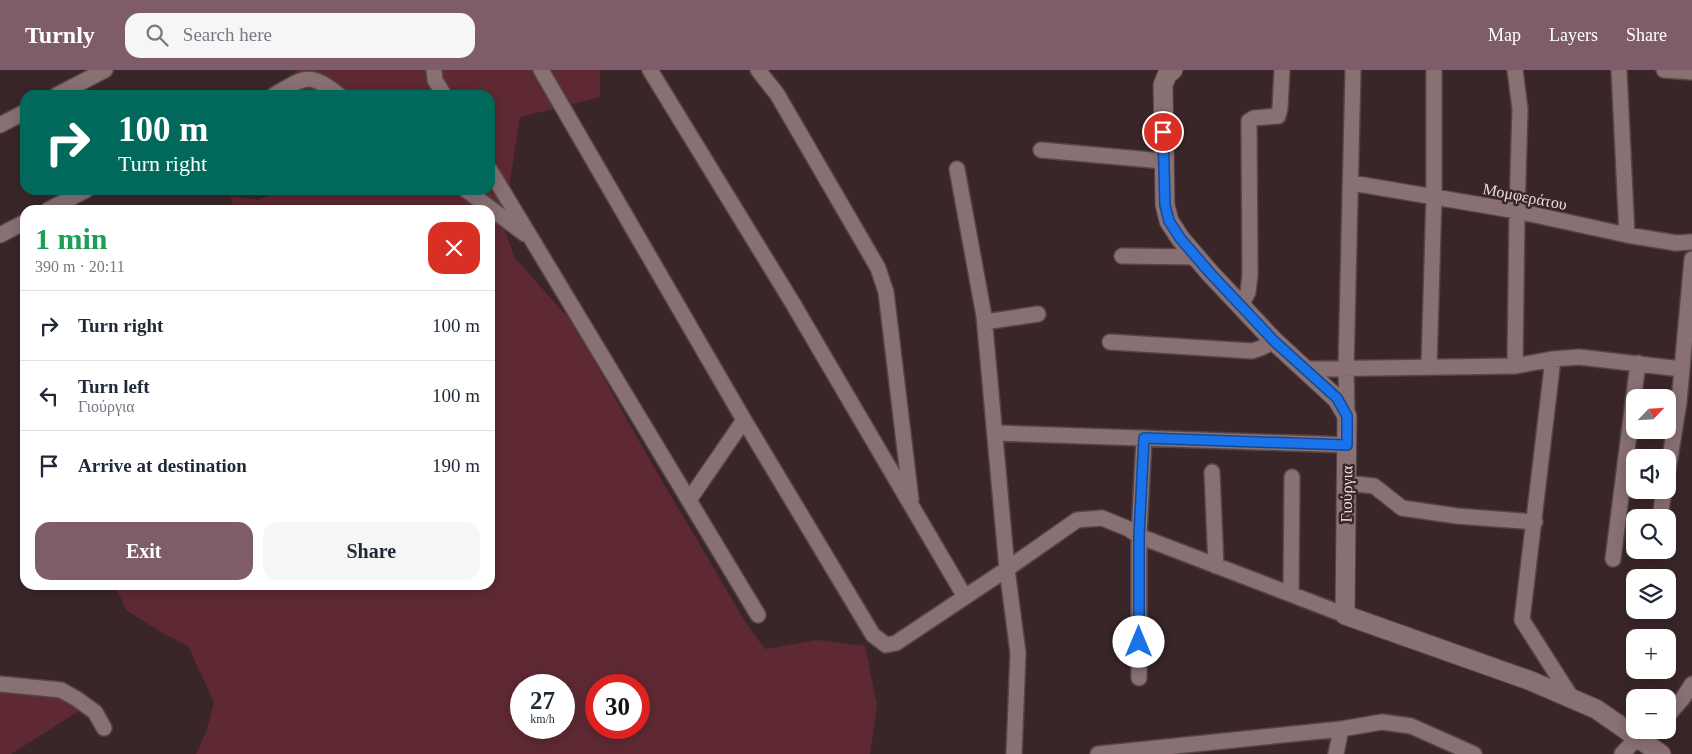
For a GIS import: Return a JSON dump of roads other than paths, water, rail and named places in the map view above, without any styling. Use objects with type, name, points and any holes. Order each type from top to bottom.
[{"type":"street","points":[[67,90],[105,70]]},
{"type":"street","points":[[434,70],[435,80],[441,90]]},
{"type":"street","points":[[541,70],[744,420],[873,635],[886,645],[896,643],[1077,520],[1102,518],[1129,529],[1139,536],[1216,566],[1531,682],[1596,709],[1626,726]]},
{"type":"street","points":[[650,70],[792,302],[965,597]]},
{"type":"street","points":[[758,70],[777,94],[878,268],[886,292],[912,507]]},
{"type":"street","points":[[1241,306],[1248,292],[1250,275],[1249,121],[1254,118],[1278,116],[1282,70]]},
{"type":"street","points":[[1347,416],[1346,368],[1352,183],[1353,70]]},
{"type":"street","points":[[1429,366],[1434,196],[1434,70]]},
{"type":"street","points":[[1515,70],[1520,109],[1515,366]]},
{"type":"street","points":[[1619,70],[1627,235]]},
{"type":"street","points":[[1664,70],[1692,72]]},
{"type":"street","points":[[1165,72],[1162,85],[1163,161],[1165,205],[1169,221],[1180,238],[1210,273],[1274,341],[1337,398],[1347,416]]},
{"type":"street","points":[[283,90],[306,78],[320,81],[332,90]]},
{"type":"street","points":[[0,125],[20,115]]},
{"type":"street","points":[[1041,150],[1163,161]]},
{"type":"street","points":[[957,169],[985,322],[1007,569],[1018,653],[1014,754]]},
{"type":"street","points":[[495,178],[758,615]]},
{"type":"street","name":"Μομφεράτου","points":[[1352,183],[1517,211],[1627,235],[1676,243],[1692,242]]},
{"type":"street","points":[[58,205],[76,195]]},
{"type":"street","points":[[473,195],[486,205]]},
{"type":"street","points":[[495,212],[532,240]]},
{"type":"street","points":[[0,235],[20,225]]},
{"type":"street","points":[[1122,256],[1197,257]]},
{"type":"street","points":[[1671,449],[1679,402],[1692,259]]},
{"type":"street","points":[[985,322],[1038,314]]},
{"type":"street","points":[[1110,342],[1252,351],[1274,341]]},
{"type":"street","points":[[1305,369],[1515,366],[1553,359],[1579,357],[1681,369]]},
{"type":"street","points":[[1553,359],[1522,620],[1573,700]]},
{"type":"street","points":[[1613,559],[1638,363]]},
{"type":"street","name":"Γιούργια","points":[[1345,615],[1347,416]]},
{"type":"street","points":[[689,500],[744,420]]},
{"type":"street","points":[[996,433],[1347,445]]},
{"type":"street","points":[[1139,678],[1139,536],[1144,438]]},
{"type":"street","points":[[1212,472],[1216,566]]},
{"type":"street","points":[[1291,594],[1292,477]]},
{"type":"street","points":[[1346,483],[1374,486],[1402,508],[1457,516],[1535,522]]},
{"type":"street","points":[[0,684],[61,690],[95,712],[104,728]]},
{"type":"street","points":[[1676,706],[1692,684]]},
{"type":"street","points":[[1098,754],[1175,749],[1341,729],[1382,722],[1411,726],[1474,754]]},
{"type":"street","points":[[1336,754],[1341,729]]},
{"type":"street","points":[[1622,754],[1642,739]]},
{"type":"street","points":[[1647,739],[1661,754]]}]
